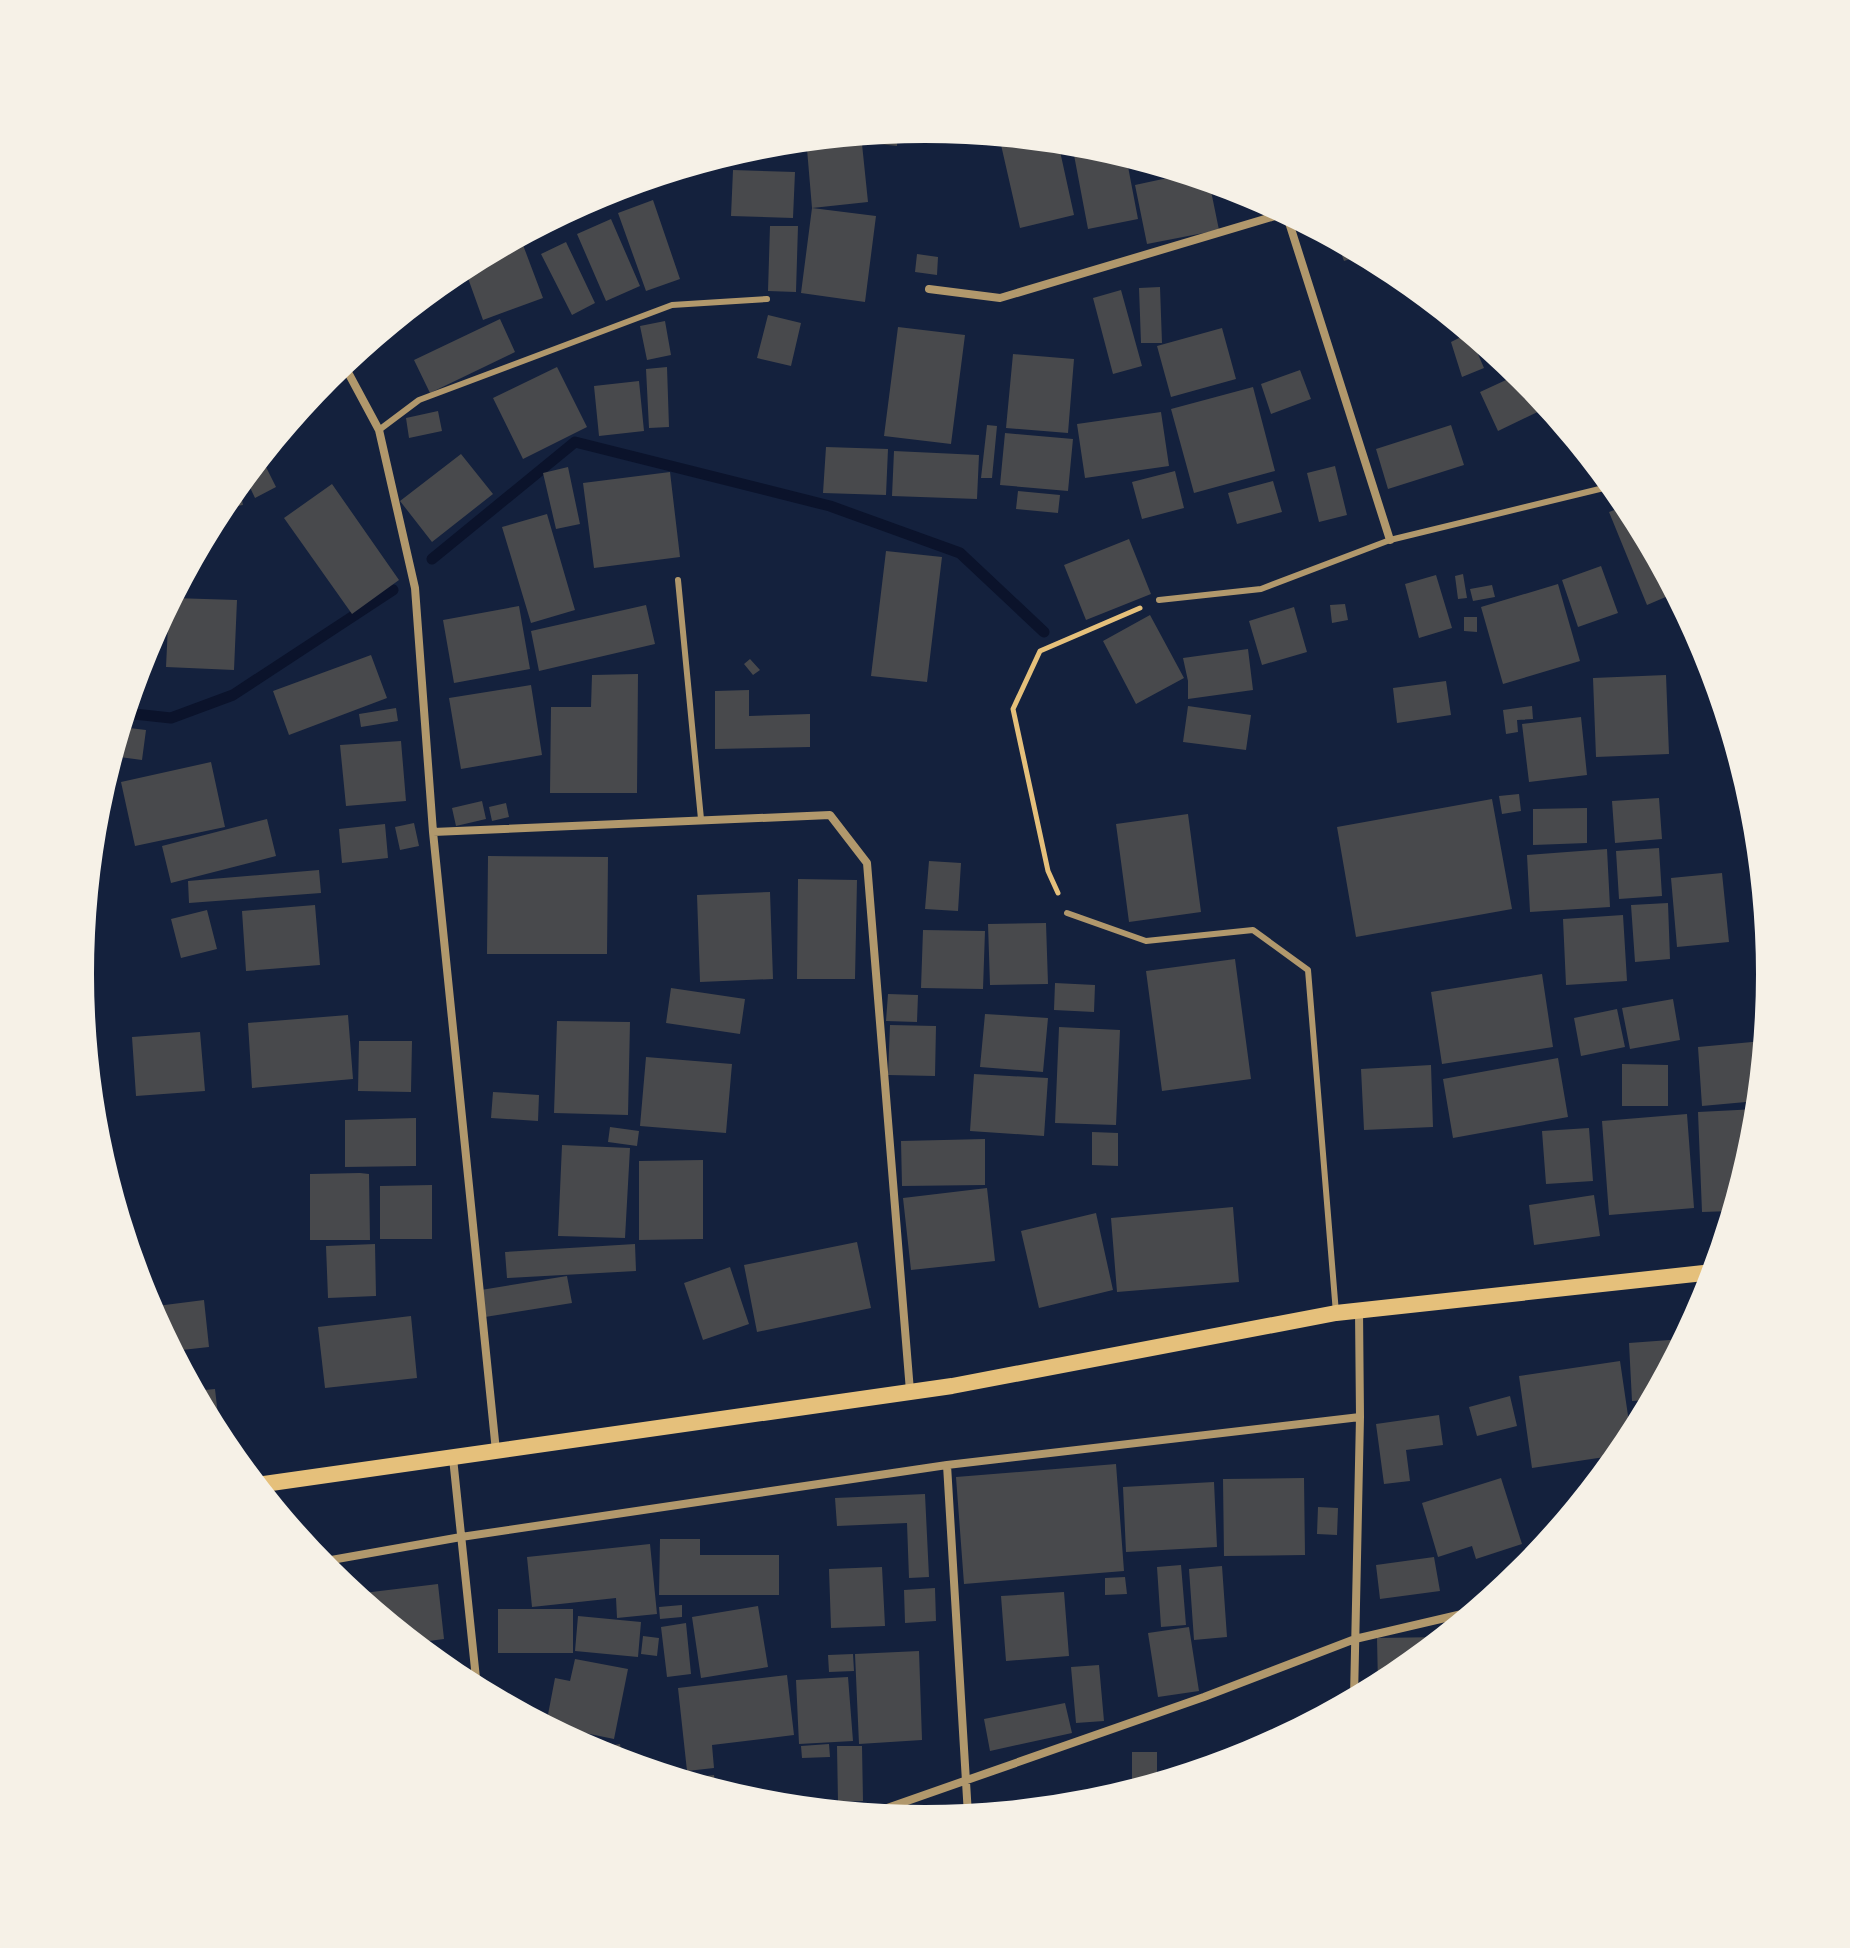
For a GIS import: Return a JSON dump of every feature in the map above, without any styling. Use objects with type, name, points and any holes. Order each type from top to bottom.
[{"type":"main road","points":[[269,1483],[952,1386],[1336,1313],[1700,1273]]},
{"type":"street","points":[[929,289],[1000,298],[1269,218]]},
{"type":"street","points":[[1290,227],[1390,540]]},
{"type":"street","points":[[349,375],[379,430],[415,588],[433,832],[496,1451]]},
{"type":"street","points":[[433,832],[830,815],[867,863],[910,1391]]},
{"type":"street","points":[[1354,1685],[1359,1310]]},
{"type":"street","points":[[335,1559],[461,1537],[947,1465],[1360,1417]]},
{"type":"street","points":[[453,1458],[475,1673]]},
{"type":"street","points":[[947,1465],[968,1803]]},
{"type":"street","points":[[898,1804],[1204,1697],[1355,1639],[1451,1617]]},
{"type":"lane","points":[[379,430],[419,400],[672,305],[767,299]]},
{"type":"lane","points":[[1159,600],[1261,589],[1390,540],[1599,489]]},
{"type":"lane","points":[[678,580],[701,819]]},
{"type":"lane","points":[[1067,913],[1146,941],[1253,930],[1308,970],[1336,1313]]},
{"type":"path","points":[[1067,913],[1048,871],[1013,709],[1040,651],[1159,600]]},
{"type":"building","points":[[862,146],[868,202],[812,208],[807,152]]},
{"type":"building","points":[[1002,147],[1061,155],[1074,215],[1020,228]]},
{"type":"building","points":[[1074,157],[1128,168],[1138,219],[1088,229]]},
{"type":"building","points":[[733,170],[795,172],[793,218],[731,216]]},
{"type":"building","points":[[1165,179],[1212,194],[1219,230],[1147,244],[1135,185]]},
{"type":"building","points":[[653,200],[680,279],[646,291],[618,213]]},
{"type":"building","points":[[812,208],[876,216],[865,302],[801,293]]},
{"type":"building","points":[[611,219],[640,286],[606,301],[577,234]]},
{"type":"building","points":[[770,226],[798,226],[796,292],[768,291]]},
{"type":"building","points":[[566,242],[595,303],[572,315],[541,254]]},
{"type":"building","points":[[524,247],[543,298],[483,320],[469,280]]},
{"type":"building","points":[[917,254],[938,257],[937,275],[915,272]]},
{"type":"building","points":[[1160,287],[1162,343],[1141,343],[1139,288]]},
{"type":"building","points":[[1121,290],[1142,366],[1113,374],[1093,298]]},
{"type":"building","points":[[768,315],[801,323],[791,366],[757,358]]},
{"type":"building","points":[[500,319],[515,352],[430,393],[414,360]]},
{"type":"building","points":[[665,321],[671,355],[647,360],[640,326]]},
{"type":"building","points":[[898,327],[965,335],[951,444],[884,436]]},
{"type":"building","points":[[1222,328],[1236,379],[1171,397],[1157,346]]},
{"type":"building","points":[[1459,338],[1478,353],[1484,368],[1462,377],[1451,342]]},
{"type":"building","points":[[1013,354],[1074,359],[1068,433],[1006,428]]},
{"type":"building","points":[[557,367],[587,427],[523,459],[493,398]]},
{"type":"building","points":[[667,367],[669,427],[649,428],[646,369]]},
{"type":"building","points":[[1300,370],[1311,399],[1271,414],[1261,384]]},
{"type":"building","points":[[1506,380],[1537,412],[1498,431],[1480,392]]},
{"type":"building","points":[[639,381],[644,431],[599,436],[594,386]]},
{"type":"building","points":[[1253,387],[1275,471],[1194,493],[1171,409]]},
{"type":"building","points":[[438,411],[442,431],[409,438],[406,418]]},
{"type":"building","points":[[1161,412],[1169,466],[1085,478],[1077,424]]},
{"type":"building","points":[[987,425],[997,426],[992,478],[981,478]]},
{"type":"building","points":[[1451,425],[1464,465],[1388,489],[1376,449]]},
{"type":"building","points":[[1005,433],[1073,439],[1068,491],[1000,485]]},
{"type":"building","points":[[826,447],[888,449],[886,495],[823,493]]},
{"type":"building","points":[[894,451],[979,455],[977,499],[892,496]]},
{"type":"building","points":[[461,454],[493,494],[432,542],[400,501]]},
{"type":"building","points":[[1335,466],[1347,515],[1319,522],[1307,473]]},
{"type":"building","points":[[568,467],[580,524],[556,529],[543,473]]},
{"type":"building","points":[[266,468],[276,487],[255,498],[251,489]]},
{"type":"building","points":[[1175,471],[1184,508],[1142,519],[1132,482]]},
{"type":"building","points":[[670,472],[680,557],[594,568],[583,483]]},
{"type":"building","points":[[1273,481],[1282,512],[1237,524],[1228,493]]},
{"type":"building","points":[[332,484],[399,580],[352,614],[284,518]]},
{"type":"building","points":[[1018,491],[1060,495],[1058,513],[1016,509]]},
{"type":"building","points":[[1609,512],[1616,512],[1665,597],[1647,605]]},
{"type":"building","points":[[547,514],[575,610],[531,623],[502,527]]},
{"type":"building","points":[[1129,539],[1151,594],[1086,620],[1064,565]]},
{"type":"building","points":[[886,551],[942,557],[927,682],[871,676]]},
{"type":"building","points":[[1601,566],[1618,613],[1578,627],[1562,580]]},
{"type":"building","points":[[1463,574],[1467,598],[1458,599],[1455,576]]},
{"type":"building","points":[[1436,575],[1452,628],[1419,638],[1405,584]]},
{"type":"building","points":[[1558,584],[1580,661],[1503,684],[1481,607]]},
{"type":"building","points":[[1492,585],[1495,597],[1473,601],[1470,589]]},
{"type":"building","points":[[184,598],[237,600],[234,670],[166,667],[168,633]]},
{"type":"building","points":[[1345,604],[1348,620],[1332,623],[1330,605]]},
{"type":"building","points":[[646,605],[655,644],[539,671],[531,631]]},
{"type":"building","points":[[519,606],[530,669],[454,683],[443,620]]},
{"type":"building","points":[[1294,607],[1307,652],[1262,665],[1249,621]]},
{"type":"building","points":[[1150,615],[1184,678],[1136,704],[1103,641]]},
{"type":"building","points":[[1464,617],[1477,617],[1477,632],[1464,631]]},
{"type":"building","points":[[1248,649],[1253,690],[1188,699],[1183,658]]},
{"type":"building","points":[[371,655],[387,698],[289,735],[273,691]]},
{"type":"building","points":[[750,659],[760,670],[753,675],[744,664]]},
{"type":"building","points":[[638,674],[637,793],[550,793],[551,707],[591,707],[592,675]]},
{"type":"building","points":[[1666,675],[1669,754],[1596,757],[1593,678]]},
{"type":"building","points":[[1446,681],[1451,715],[1397,723],[1393,688]]},
{"type":"building","points":[[531,685],[542,755],[461,769],[449,698]]},
{"type":"building","points":[[749,690],[749,716],[810,714],[810,747],[715,749],[715,691]]},
{"type":"building","points":[[1188,706],[1251,715],[1246,750],[1183,742]]},
{"type":"building","points":[[1532,706],[1533,719],[1517,720],[1518,732],[1506,734],[1503,710]]},
{"type":"building","points":[[396,708],[398,721],[361,727],[359,714]]},
{"type":"building","points":[[1581,717],[1587,775],[1529,782],[1522,724]]},
{"type":"building","points":[[131,728],[146,730],[142,760],[122,757]]},
{"type":"building","points":[[401,741],[406,801],[346,806],[340,745]]},
{"type":"building","points":[[211,762],[225,827],[135,846],[121,782]]},
{"type":"building","points":[[1519,794],[1521,811],[1502,814],[1499,796]]},
{"type":"building","points":[[1659,798],[1662,839],[1615,843],[1612,801]]},
{"type":"building","points":[[1492,799],[1512,909],[1356,937],[1337,827]]},
{"type":"building","points":[[482,801],[486,819],[456,826],[452,808]]},
{"type":"building","points":[[506,803],[509,817],[492,821],[489,807]]},
{"type":"building","points":[[1587,808],[1587,843],[1533,845],[1533,809]]},
{"type":"building","points":[[1188,814],[1201,912],[1129,922],[1116,824]]},
{"type":"building","points":[[267,819],[276,856],[171,883],[162,846]]},
{"type":"building","points":[[414,823],[419,846],[400,850],[395,827]]},
{"type":"building","points":[[385,824],[388,858],[342,863],[339,829]]},
{"type":"building","points":[[1659,848],[1662,896],[1619,899],[1616,851]]},
{"type":"building","points":[[1607,849],[1610,907],[1530,912],[1527,855]]},
{"type":"building","points":[[488,856],[608,857],[607,954],[487,954]]},
{"type":"building","points":[[929,861],[961,863],[958,911],[925,909]]},
{"type":"building","points":[[319,870],[321,893],[189,903],[188,881]]},
{"type":"building","points":[[1722,873],[1729,942],[1677,947],[1671,878]]},
{"type":"building","points":[[798,879],[857,880],[855,979],[797,979]]},
{"type":"building","points":[[770,892],[773,979],[700,982],[697,895]]},
{"type":"building","points":[[1668,903],[1670,959],[1635,962],[1631,905]]},
{"type":"building","points":[[315,905],[320,965],[246,971],[242,911]]},
{"type":"building","points":[[207,910],[217,949],[181,958],[171,919]]},
{"type":"building","points":[[1623,915],[1627,981],[1566,985],[1563,919]]},
{"type":"building","points":[[1046,923],[1048,984],[990,985],[988,924]]},
{"type":"building","points":[[923,930],[985,931],[983,989],[921,988]]},
{"type":"building","points":[[1235,959],[1251,1079],[1162,1091],[1146,971]]},
{"type":"building","points":[[1542,974],[1553,1047],[1442,1064],[1431,992]]},
{"type":"building","points":[[1055,983],[1095,985],[1094,1012],[1054,1010]]},
{"type":"building","points":[[671,988],[745,999],[740,1034],[666,1023]]},
{"type":"building","points":[[888,994],[918,995],[917,1022],[886,1021]]},
{"type":"building","points":[[1673,999],[1680,1040],[1630,1049],[1622,1008]]},
{"type":"building","points":[[1617,1009],[1625,1047],[1581,1056],[1574,1018]]},
{"type":"building","points":[[985,1014],[1048,1018],[1043,1072],[980,1067]]},
{"type":"building","points":[[348,1015],[353,1079],[252,1088],[248,1023]]},
{"type":"building","points":[[557,1021],[630,1022],[628,1115],[554,1113]]},
{"type":"building","points":[[890,1025],[936,1026],[935,1076],[888,1075]]},
{"type":"building","points":[[1059,1027],[1120,1030],[1116,1125],[1055,1123]]},
{"type":"building","points":[[200,1032],[205,1091],[136,1096],[132,1037]]},
{"type":"building","points":[[359,1041],[412,1041],[411,1092],[358,1091]]},
{"type":"building","points":[[1753,1042],[1746,1102],[1702,1106],[1698,1047]]},
{"type":"building","points":[[646,1057],[732,1064],[726,1133],[640,1126]]},
{"type":"building","points":[[1558,1058],[1568,1117],[1453,1138],[1443,1079]]},
{"type":"building","points":[[1622,1064],[1668,1065],[1668,1106],[1622,1106]]},
{"type":"building","points":[[1431,1065],[1433,1127],[1364,1130],[1361,1069]]},
{"type":"building","points":[[974,1074],[1048,1078],[1044,1136],[970,1131]]},
{"type":"building","points":[[493,1092],[539,1095],[538,1121],[491,1118]]},
{"type":"building","points":[[1744,1110],[1721,1211],[1702,1212],[1698,1112]]},
{"type":"building","points":[[1687,1114],[1694,1208],[1609,1215],[1602,1121]]},
{"type":"building","points":[[416,1118],[416,1166],[345,1167],[345,1120]]},
{"type":"building","points":[[610,1127],[639,1131],[637,1146],[608,1142]]},
{"type":"building","points":[[1589,1128],[1593,1181],[1546,1184],[1542,1131]]},
{"type":"building","points":[[1092,1132],[1118,1133],[1118,1166],[1092,1165]]},
{"type":"building","points":[[985,1139],[985,1185],[902,1186],[901,1141]]},
{"type":"building","points":[[562,1145],[630,1148],[625,1238],[558,1236]]},
{"type":"building","points":[[703,1160],[703,1239],[639,1240],[639,1161]]},
{"type":"building","points":[[310,1174],[369,1174],[370,1240],[310,1240]]},
{"type":"building","points":[[432,1185],[432,1239],[380,1239],[380,1186]]},
{"type":"building","points":[[987,1188],[995,1261],[911,1270],[903,1198]]},
{"type":"building","points":[[1594,1195],[1600,1236],[1534,1245],[1529,1205]]},
{"type":"building","points":[[1233,1207],[1239,1282],[1117,1292],[1111,1218]]},
{"type":"building","points":[[1096,1213],[1113,1290],[1039,1308],[1021,1231]]},
{"type":"building","points":[[857,1242],[871,1308],[757,1332],[744,1265]]},
{"type":"building","points":[[375,1244],[376,1296],[328,1298],[326,1246]]},
{"type":"building","points":[[635,1244],[636,1271],[507,1278],[505,1252]]},
{"type":"building","points":[[730,1267],[749,1324],[703,1340],[684,1283]]},
{"type":"building","points":[[567,1276],[572,1303],[485,1317],[481,1290]]},
{"type":"building","points":[[204,1300],[209,1347],[184,1350],[163,1305]]},
{"type":"building","points":[[411,1316],[417,1378],[325,1388],[318,1327]]},
{"type":"building","points":[[1671,1340],[1638,1401],[1632,1401],[1629,1343]]},
{"type":"building","points":[[1620,1361],[1628,1417],[1600,1458],[1532,1468],[1519,1376]]},
{"type":"building","points":[[215,1389],[217,1409],[206,1390]]},
{"type":"building","points":[[1510,1396],[1517,1426],[1477,1436],[1469,1407]]},
{"type":"building","points":[[1439,1415],[1443,1445],[1406,1450],[1410,1481],[1384,1484],[1376,1424]]},
{"type":"building","points":[[1116,1464],[1124,1571],[964,1584],[956,1477]]},
{"type":"building","points":[[1304,1478],[1305,1555],[1224,1556],[1223,1479]]},
{"type":"building","points":[[1501,1478],[1522,1544],[1476,1559],[1472,1546],[1438,1557],[1422,1503]]},
{"type":"building","points":[[1214,1482],[1217,1547],[1126,1552],[1123,1487]]},
{"type":"building","points":[[925,1494],[929,1577],[909,1578],[907,1523],[837,1526],[835,1498]]},
{"type":"building","points":[[1318,1507],[1338,1508],[1337,1535],[1317,1534]]},
{"type":"building","points":[[660,1539],[700,1539],[700,1555],[779,1555],[779,1595],[659,1595]]},
{"type":"building","points":[[650,1544],[657,1614],[617,1618],[616,1598],[532,1607],[527,1557]]},
{"type":"building","points":[[1434,1557],[1440,1591],[1380,1599],[1376,1565]]},
{"type":"building","points":[[1181,1565],[1186,1625],[1161,1627],[1157,1567]]},
{"type":"building","points":[[1222,1566],[1227,1637],[1194,1640],[1189,1569]]},
{"type":"building","points":[[882,1567],[885,1626],[831,1628],[829,1569]]},
{"type":"building","points":[[1125,1577],[1127,1594],[1105,1595],[1105,1578]]},
{"type":"building","points":[[438,1584],[444,1639],[430,1641],[370,1592]]},
{"type":"building","points":[[935,1588],[936,1621],[905,1623],[904,1590]]},
{"type":"building","points":[[1064,1592],[1069,1656],[1006,1661],[1001,1596]]},
{"type":"building","points":[[682,1605],[682,1617],[660,1619],[659,1607]]},
{"type":"building","points":[[758,1606],[768,1667],[701,1678],[692,1617]]},
{"type":"building","points":[[498,1609],[573,1609],[573,1653],[498,1653]]},
{"type":"building","points":[[578,1616],[641,1622],[638,1657],[575,1651]]},
{"type":"building","points":[[686,1623],[691,1674],[667,1677],[661,1627]]},
{"type":"building","points":[[1189,1627],[1199,1691],[1158,1697],[1148,1633]]},
{"type":"building","points":[[643,1636],[659,1638],[657,1656],[641,1654]]},
{"type":"building","points":[[1425,1637],[1378,1671],[1377,1638]]},
{"type":"building","points":[[919,1651],[922,1740],[859,1744],[855,1654]]},
{"type":"building","points":[[853,1654],[854,1671],[829,1672],[828,1655]]},
{"type":"building","points":[[575,1659],[628,1669],[614,1739],[590,1734],[548,1714],[555,1678],[570,1681]]},
{"type":"building","points":[[1099,1665],[1104,1721],[1076,1723],[1071,1667]]},
{"type":"building","points":[[787,1675],[794,1735],[712,1745],[714,1768],[687,1770],[678,1688]]},
{"type":"building","points":[[848,1677],[853,1741],[799,1744],[796,1680]]},
{"type":"building","points":[[1065,1703],[1072,1733],[990,1751],[984,1719]]},
{"type":"building","points":[[829,1744],[830,1757],[802,1758],[801,1746]]},
{"type":"building","points":[[837,1746],[862,1746],[863,1801],[838,1800]]},
{"type":"building","points":[[1132,1752],[1157,1752],[1157,1772],[1132,1779]]},
{"type":"waterway","points":[[432,559],[575,442],[830,506],[960,553],[1044,632]]},
{"type":"waterway","points":[[136,714],[171,718],[233,695],[393,590]]}]
